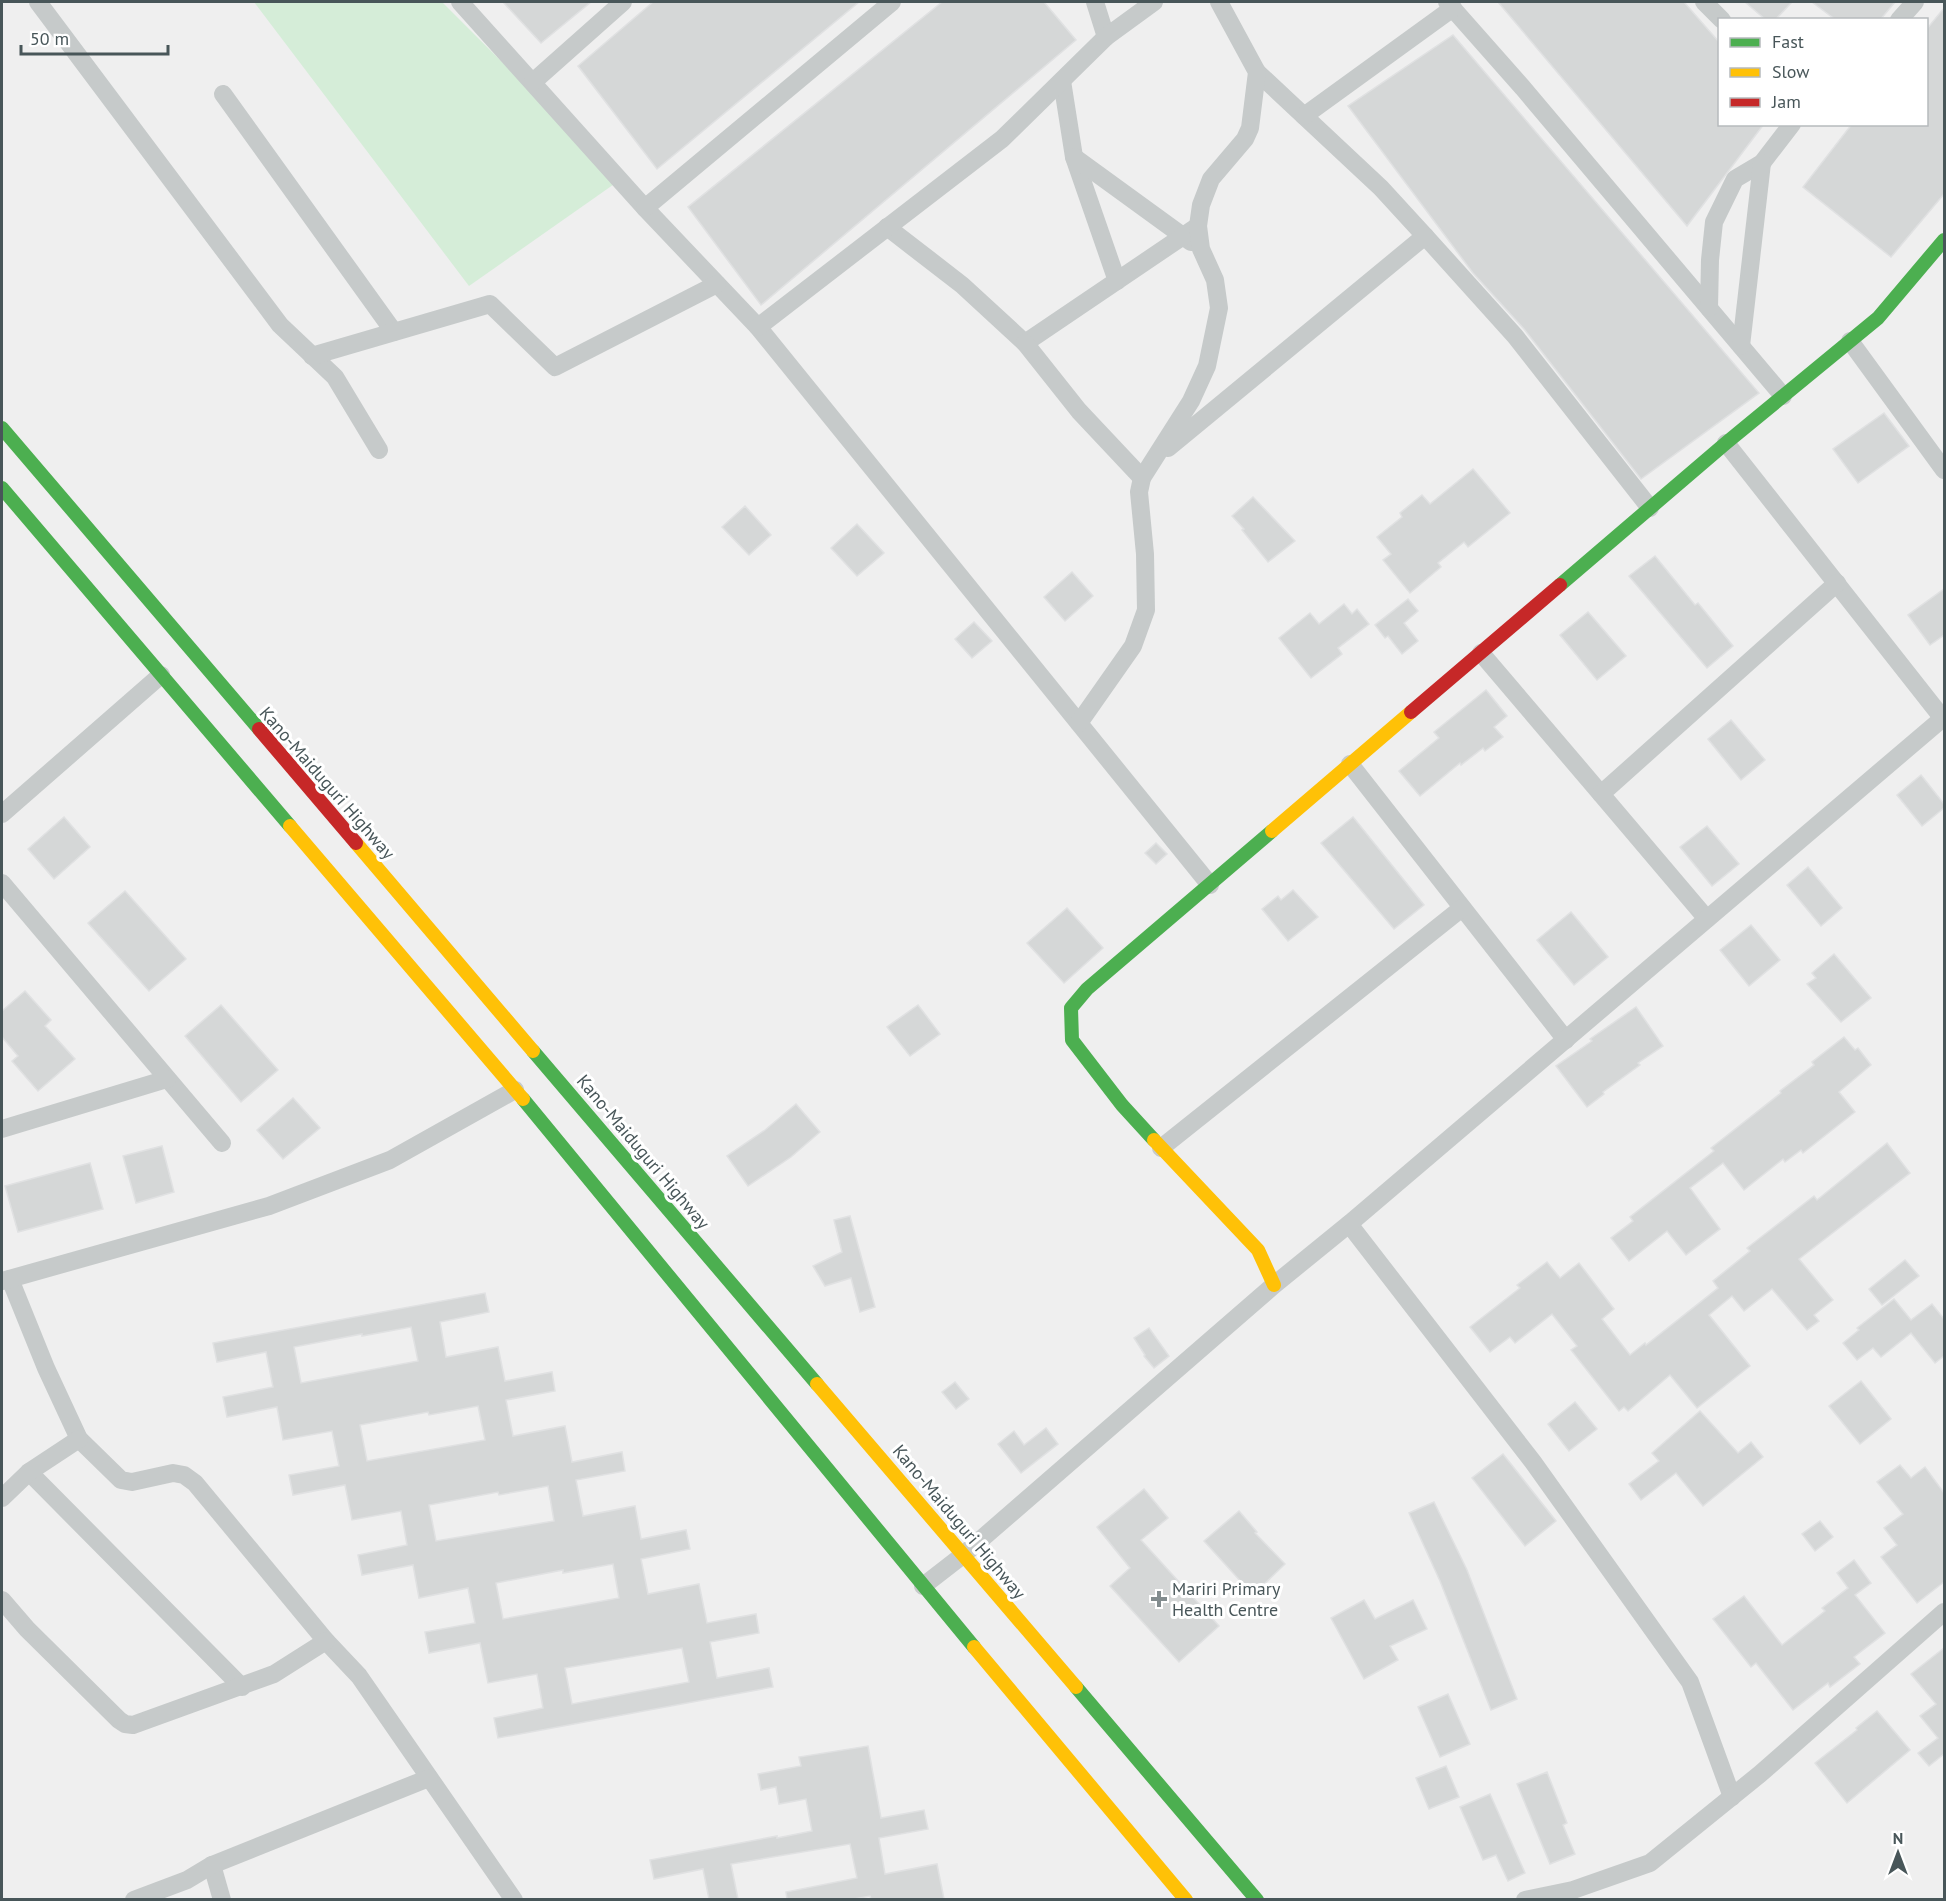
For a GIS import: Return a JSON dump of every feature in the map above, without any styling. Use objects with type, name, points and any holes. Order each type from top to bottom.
[{"type":"main road","points":[[1274,1285],[1258,1250],[1122,1105],[1072,1041],[1071,1008],[1087,989],[1350,764],[1726,443],[1878,318],[1944,240]]},
{"type":"main road","name":"Kano-Maiduguri Highway","points":[[2,428],[1257,1899]]},
{"type":"main road","points":[[2,488],[515,1090],[923,1586],[1186,1899]]},
{"type":"street","points":[[38,2],[280,325],[335,378],[379,450]]},
{"type":"street","points":[[460,2],[645,208],[758,327],[1210,885]]},
{"type":"street","points":[[533,82],[624,2]]},
{"type":"street","points":[[645,208],[892,2]]},
{"type":"street","points":[[1095,2],[1106,37]]},
{"type":"street","points":[[758,327],[1002,139],[1106,37],[1154,2]]},
{"type":"street","points":[[1220,2],[1257,72],[1381,188],[1425,236],[1515,336],[1650,508]]},
{"type":"street","points":[[1704,2],[1720,18]]},
{"type":"street","points":[[1901,18],[1916,2]]},
{"type":"street","points":[[1304,116],[1450,5],[1783,396]]},
{"type":"street","points":[[1025,343],[1191,231],[1211,179],[1245,139],[1250,128],[1257,72]]},
{"type":"street","points":[[1062,81],[1074,157],[1117,281]]},
{"type":"street","points":[[223,94],[394,332]]},
{"type":"street","points":[[1709,308],[1714,222],[1735,179],[1761,163],[1790,126]]},
{"type":"street","points":[[1074,157],[1191,231],[1215,280],[1219,308],[1207,366],[1191,401],[1142,478],[1139,492],[1145,554],[1146,610],[1133,646],[1079,723]]},
{"type":"street","points":[[1741,346],[1761,163]]},
{"type":"street","points":[[887,227],[962,285],[1025,343],[1079,411],[1142,478]]},
{"type":"street","points":[[1155,458],[1425,236]]},
{"type":"street","points":[[312,356],[490,304],[555,367],[717,284]]},
{"type":"street","points":[[1850,341],[1944,470]]},
{"type":"street","points":[[923,1586],[963,1555],[1274,1285],[1349,1224],[1944,719],[1726,443]]},
{"type":"street","points":[[1601,794],[1836,583]]},
{"type":"street","points":[[1481,653],[1707,919]]},
{"type":"street","points":[[2,814],[161,675]]},
{"type":"street","points":[[1350,764],[1566,1040]]},
{"type":"street","points":[[2,883],[222,1143]]},
{"type":"street","points":[[1161,1148],[1462,908]]},
{"type":"street","points":[[2,1129],[167,1079]]},
{"type":"street","points":[[514,1899],[359,1676],[326,1641],[195,1483],[184,1475],[173,1473],[132,1482],[121,1480],[79,1439],[6,1280],[268,1206],[379,1165],[515,1090]]},
{"type":"street","points":[[1349,1224],[1533,1462],[1690,1682],[1732,1797]]},
{"type":"street","points":[[2,1498],[29,1472],[79,1439]]},
{"type":"street","points":[[29,1472],[242,1687]]},
{"type":"street","points":[[2,1600],[27,1629],[125,1724],[133,1725],[274,1674],[326,1641]]},
{"type":"street","points":[[1525,1899],[1573,1890],[1650,1863],[1732,1797],[1944,1612]]},
{"type":"street","points":[[134,1899],[187,1880],[212,1865],[429,1778]]},
{"type":"street","points":[[212,1865],[222,1899]]},
{"type":"green space","points":[[254,2],[442,2],[620,180],[469,286]]},
{"type":"building","points":[[503,2],[591,2],[541,43]]},
{"type":"building","points":[[653,2],[859,2],[657,169],[578,66]]},
{"type":"building","points":[[942,2],[1044,2],[1076,40],[761,305],[688,207]]},
{"type":"building","points":[[1498,2],[1684,2],[1718,41],[1718,126],[1762,126],[1687,226]]},
{"type":"building","points":[[1745,2],[1792,2],[1777,18],[1764,18]]},
{"type":"building","points":[[1812,2],[1895,2],[1882,18],[1833,18]]},
{"type":"building","points":[[1944,8],[1944,194],[1891,257],[1803,187],[1850,126],[1928,126],[1928,28]]},
{"type":"building","points":[[1453,35],[1759,393],[1641,479],[1524,329],[1473,273],[1348,106]]},
{"type":"building","points":[[1884,413],[1909,446],[1858,483],[1833,449]]},
{"type":"building","points":[[1473,469],[1510,513],[1468,547],[1464,542],[1438,563],[1441,567],[1410,593],[1383,560],[1391,554],[1377,537],[1402,517],[1400,513],[1422,495],[1430,504]]},
{"type":"building","points":[[1253,497],[1295,541],[1268,562],[1232,516]]},
{"type":"building","points":[[745,506],[771,535],[749,555],[722,527]]},
{"type":"building","points":[[857,524],[884,553],[857,576],[831,548]]},
{"type":"building","points":[[1655,556],[1695,605],[1698,603],[1733,646],[1707,668],[1629,576]]},
{"type":"building","points":[[1072,572],[1093,596],[1065,621],[1044,597]]},
{"type":"building","points":[[1944,589],[1944,635],[1930,645],[1908,615]]},
{"type":"building","points":[[1408,599],[1418,611],[1404,623],[1418,641],[1402,654],[1388,636],[1385,638],[1375,625]]},
{"type":"building","points":[[1344,604],[1352,614],[1357,609],[1369,624],[1338,648],[1342,654],[1311,678],[1279,638],[1310,613],[1319,624]]},
{"type":"building","points":[[1588,612],[1626,656],[1597,680],[1560,635]]},
{"type":"building","points":[[974,622],[992,641],[972,658],[955,639]]},
{"type":"building","points":[[1486,690],[1507,716],[1494,727],[1503,737],[1485,751],[1483,748],[1461,765],[1460,763],[1420,796],[1399,771],[1439,738],[1434,732]]},
{"type":"building","points":[[1731,720],[1765,760],[1741,780],[1708,739]]},
{"type":"building","points":[[1921,775],[1944,804],[1944,808],[1922,826],[1897,795]]},
{"type":"building","points":[[64,817],[90,847],[54,879],[28,849]]},
{"type":"building","points":[[1353,817],[1424,905],[1394,929],[1321,843]]},
{"type":"building","points":[[1707,826],[1739,864],[1712,886],[1680,847]]},
{"type":"building","points":[[1156,843],[1167,854],[1156,864],[1145,853]]},
{"type":"building","points":[[1808,867],[1842,908],[1821,926],[1787,885]]},
{"type":"building","points":[[1293,890],[1318,917],[1288,941],[1262,909],[1278,896],[1281,900]]},
{"type":"building","points":[[125,891],[186,959],[149,991],[88,923]]},
{"type":"building","points":[[1067,908],[1103,948],[1064,983],[1027,943]]},
{"type":"building","points":[[1571,912],[1608,957],[1574,985],[1537,940]]},
{"type":"building","points":[[1751,925],[1780,960],[1749,986],[1720,950]]},
{"type":"building","points":[[1834,954],[1871,998],[1841,1022],[1807,984],[1816,978],[1812,973]]},
{"type":"building","points":[[25,991],[51,1020],[45,1026],[75,1059],[38,1091],[12,1061],[18,1056],[2,1037],[2,1011]]},
{"type":"building","points":[[221,1005],[278,1070],[241,1102],[185,1036]]},
{"type":"building","points":[[918,1005],[940,1034],[910,1056],[887,1027]]},
{"type":"building","points":[[1636,1007],[1663,1046],[1638,1063],[1640,1065],[1603,1092],[1604,1094],[1587,1107],[1556,1066]]},
{"type":"building","points":[[1844,1037],[1855,1050],[1858,1048],[1871,1065],[1839,1092],[1855,1112],[1803,1153],[1801,1150],[1785,1162],[1783,1159],[1744,1190],[1723,1163],[1690,1188],[1720,1229],[1686,1255],[1667,1231],[1629,1261],[1611,1238],[1633,1221],[1630,1217],[1714,1151],[1711,1148],[1781,1093],[1780,1091],[1814,1065],[1812,1062]]},
{"type":"building","points":[[293,1098],[320,1128],[283,1159],[257,1130]]},
{"type":"building","points":[[796,1104],[820,1132],[791,1157],[748,1186],[727,1156],[765,1130]]},
{"type":"building","points":[[1887,1143],[1910,1173],[1799,1259],[1833,1300],[1814,1315],[1819,1321],[1807,1330],[1772,1289],[1744,1311],[1732,1296],[1709,1315],[1750,1366],[1697,1408],[1670,1375],[1628,1411],[1624,1407],[1619,1411],[1571,1350],[1577,1346],[1552,1314],[1515,1343],[1510,1337],[1490,1352],[1470,1327],[1520,1288],[1517,1285],[1547,1262],[1560,1278],[1579,1263],[1614,1309],[1602,1319],[1630,1355],[1718,1288],[1713,1281],[1750,1251],[1747,1248],[1814,1196],[1817,1200]]},
{"type":"building","points":[[162,1146],[174,1192],[136,1203],[123,1156]]},
{"type":"building","points":[[90,1163],[103,1209],[18,1232],[5,1186]]},
{"type":"building","points":[[850,1216],[875,1307],[860,1312],[851,1278],[825,1286],[813,1266],[842,1252],[834,1220]]},
{"type":"building","points":[[1905,1260],[1919,1276],[1882,1305],[1869,1289]]},
{"type":"building","points":[[485,1293],[489,1312],[440,1322],[446,1357],[498,1347],[505,1381],[552,1372],[555,1391],[506,1400],[513,1436],[565,1426],[572,1462],[622,1452],[625,1471],[576,1480],[583,1516],[635,1506],[641,1539],[686,1530],[690,1549],[641,1559],[648,1594],[699,1584],[707,1623],[756,1614],[759,1633],[710,1642],[717,1678],[769,1668],[773,1687],[498,1738],[494,1718],[543,1708],[537,1674],[488,1683],[480,1643],[429,1653],[425,1632],[475,1623],[468,1588],[419,1598],[413,1565],[362,1575],[358,1555],[407,1545],[401,1511],[352,1520],[345,1485],[293,1495],[289,1475],[339,1466],[332,1431],[283,1440],[277,1407],[227,1417],[223,1397],[273,1387],[266,1352],[217,1362],[213,1343]],"holes":[[[411,1327],[418,1361],[301,1383],[294,1347],[362,1334],[362,1336]],[[478,1406],[485,1440],[367,1461],[360,1425],[428,1412],[429,1415]],[[548,1486],[554,1521],[436,1541],[429,1505],[498,1492],[499,1495]],[[613,1564],[619,1598],[503,1619],[496,1583],[563,1570],[563,1573]],[[682,1648],[689,1682],[572,1704],[565,1668]]]},
{"type":"building","points":[[1894,1299],[1911,1320],[1932,1304],[1944,1319],[1944,1356],[1935,1363],[1911,1333],[1881,1357],[1873,1348],[1857,1360],[1843,1343],[1859,1330],[1857,1328]]},
{"type":"building","points":[[1149,1328],[1169,1356],[1154,1368],[1134,1338]]},
{"type":"building","points":[[1861,1381],[1891,1419],[1860,1444],[1829,1406]]},
{"type":"building","points":[[955,1382],[969,1399],[956,1409],[942,1392]]},
{"type":"building","points":[[1575,1402],[1597,1429],[1569,1451],[1548,1424]]},
{"type":"building","points":[[1700,1411],[1738,1453],[1751,1442],[1763,1457],[1703,1506],[1676,1473],[1641,1500],[1629,1484],[1659,1461],[1652,1453]]},
{"type":"building","points":[[1046,1428],[1058,1444],[1021,1473],[998,1444],[1014,1431],[1024,1445]]},
{"type":"building","points":[[1503,1454],[1556,1521],[1525,1546],[1472,1478]]},
{"type":"building","points":[[1900,1465],[1911,1478],[1925,1467],[1944,1493],[1944,1582],[1917,1603],[1881,1557],[1897,1545],[1884,1528],[1903,1514],[1877,1482]]},
{"type":"building","points":[[1144,1489],[1168,1518],[1141,1540],[1219,1626],[1179,1662],[1110,1586],[1130,1568],[1097,1527]]},
{"type":"building","points":[[1434,1502],[1467,1570],[1517,1699],[1491,1710],[1440,1581],[1409,1513]]},
{"type":"building","points":[[1239,1511],[1257,1532],[1255,1533],[1285,1564],[1253,1595],[1204,1541]]},
{"type":"building","points":[[1820,1521],[1833,1537],[1815,1551],[1802,1534]]},
{"type":"building","points":[[1854,1560],[1871,1583],[1855,1595],[1885,1633],[1854,1657],[1860,1664],[1830,1687],[1828,1683],[1793,1710],[1756,1663],[1751,1667],[1713,1619],[1744,1596],[1782,1645],[1825,1611],[1822,1608],[1848,1588],[1837,1573]]},
{"type":"building","points":[[1364,1600],[1375,1619],[1413,1600],[1427,1629],[1390,1646],[1398,1660],[1364,1679],[1331,1618]]},
{"type":"building","points":[[1944,1648],[1944,1754],[1929,1766],[1918,1753],[1938,1738],[1920,1716],[1936,1704],[1911,1674]]},
{"type":"building","points":[[1448,1694],[1470,1744],[1440,1757],[1418,1707]]},
{"type":"building","points":[[1877,1711],[1910,1750],[1847,1803],[1815,1763]]},
{"type":"building","points":[[868,1746],[881,1818],[924,1810],[928,1829],[879,1838],[885,1874],[937,1864],[944,1899],[871,1899],[870,1896],[854,1899],[787,1899],[786,1892],[857,1878],[850,1844],[731,1864],[738,1899],[709,1899],[703,1869],[654,1879],[650,1860],[812,1831],[806,1799],[779,1804],[776,1787],[761,1790],[758,1774],[801,1766],[799,1757]]},
{"type":"building","points":[[1446,1766],[1459,1797],[1429,1809],[1416,1778]]},
{"type":"building","points":[[1547,1772],[1567,1823],[1563,1825],[1575,1854],[1550,1864],[1517,1784]]},
{"type":"building","points":[[1490,1794],[1525,1873],[1508,1881],[1496,1855],[1483,1860],[1460,1807]]},
{"type":"traffic: fast","points":[[1560,585],[1726,443],[1878,318],[1944,240]]},
{"type":"traffic: fast","points":[[2,428],[259,729]]},
{"type":"traffic: fast","points":[[2,488],[290,826]]},
{"type":"traffic: fast","points":[[1154,1140],[1122,1105],[1072,1040],[1071,1008],[1087,989],[1272,831]]},
{"type":"traffic: fast","points":[[533,1051],[817,1384]]},
{"type":"traffic: fast","points":[[523,1099],[974,1647]]},
{"type":"traffic: fast","points":[[1076,1687],[1257,1900]]},
{"type":"traffic: slow","points":[[1272,831],[1411,712]]},
{"type":"traffic: slow","points":[[290,826],[523,1099]]},
{"type":"traffic: slow","points":[[356,843],[533,1051]]},
{"type":"traffic: slow","points":[[1154,1140],[1258,1250],[1274,1285]]},
{"type":"traffic: slow","points":[[817,1384],[1076,1687]]},
{"type":"traffic: slow","points":[[974,1647],[1186,1900]]},
{"type":"traffic: jam","points":[[1411,712],[1560,585]]},
{"type":"traffic: jam","points":[[259,729],[356,843]]},
{"type":"place","name":"Mariri Primary Health Centre","points":[[1159,1599]]}]
